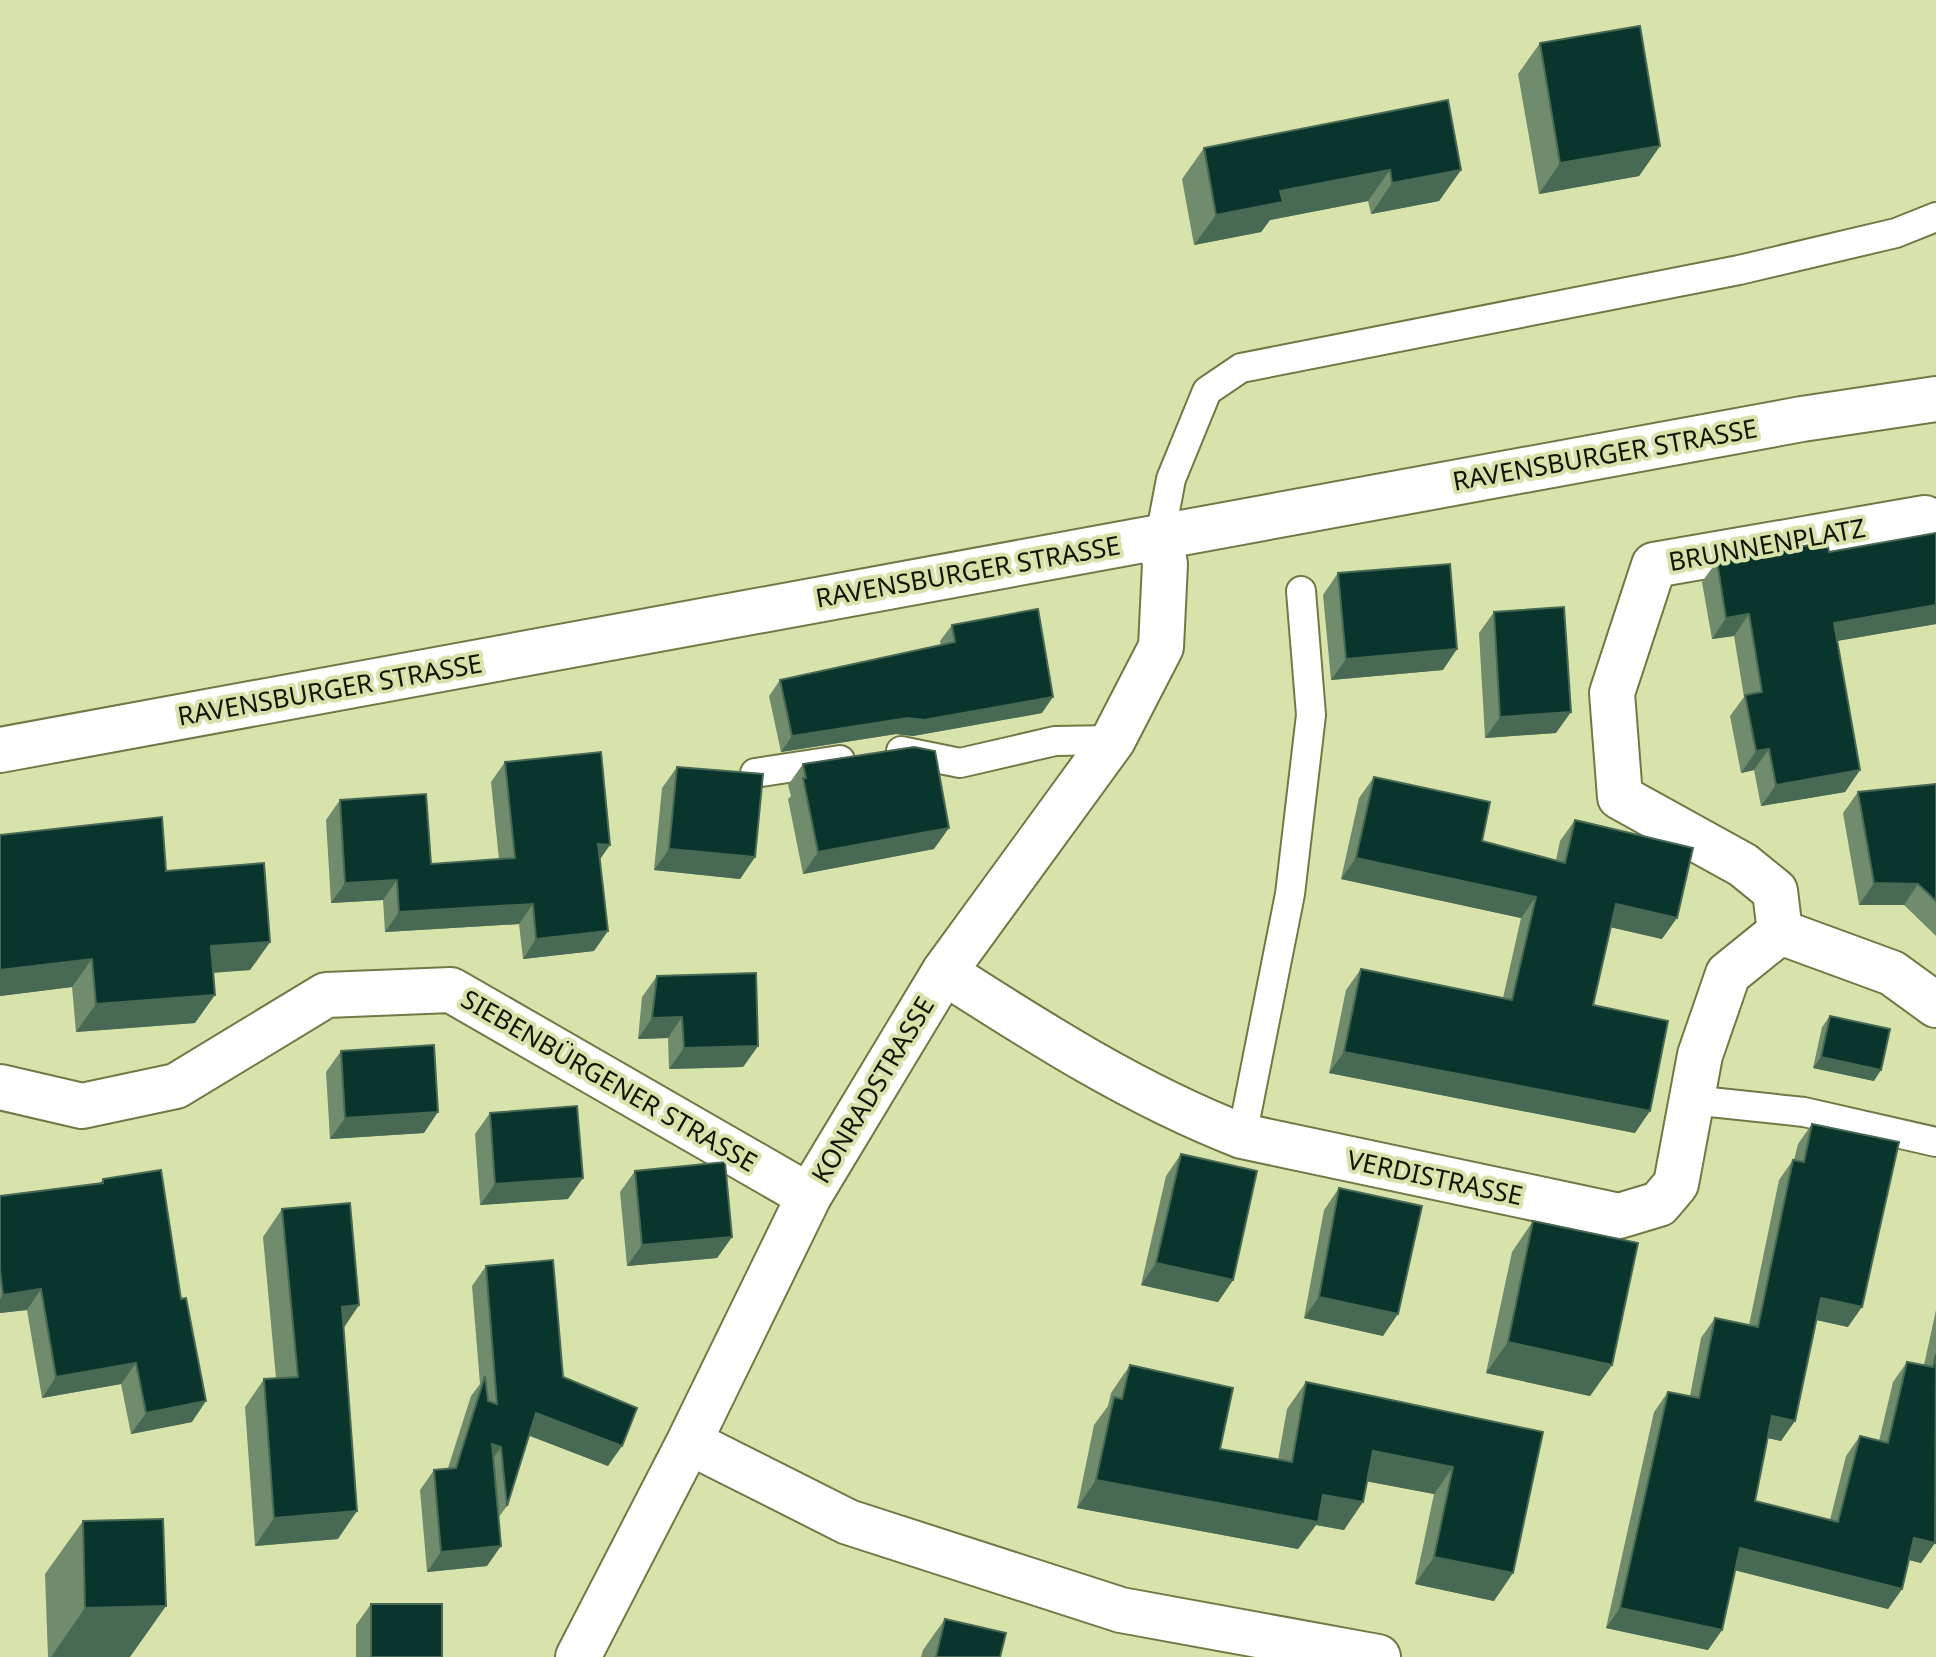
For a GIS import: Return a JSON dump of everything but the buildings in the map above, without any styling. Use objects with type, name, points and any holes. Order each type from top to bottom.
[{"type":"street","name":"RAVENSBURGER STRASSE","points":[[0,750],[1786,421],[1936,399]]},
{"type":"street","name":"BRUNNENPLATZ","points":[[1780,932],[1775,891],[1743,865],[1620,797],[1612,693],[1654,565],[1925,518],[1936,527]]},
{"type":"street","name":"KONRADSTRASSE","points":[[578,1657],[689,1442],[809,1196],[944,972],[1113,740],[1161,647],[1165,564],[1160,537]]},
{"type":"street","points":[[1780,932],[1892,973],[1936,1005]]},
{"type":"street","name":"VERDISTRASSE","points":[[944,972],[1057,1044],[1210,1123],[1242,1136],[1619,1216],[1659,1204],[1676,1184],[1700,1055],[1728,974],[1780,932]]},
{"type":"street","name":"SIEBENBÜRGENER STRASSE","points":[[0,1087],[82,1106],[176,1086],[326,995],[451,990],[809,1196]]},
{"type":"street","points":[[689,1442],[848,1522],[1121,1610],[1378,1657]]},
{"type":"lane","points":[[1160,537],[1171,479],[1207,391],[1241,368],[1739,270],[1896,233],[1936,217]]},
{"type":"lane","points":[[1242,1136],[1290,894],[1311,715],[1301,591]]},
{"type":"lane","points":[[755,773],[899,751],[960,763],[1055,741],[1113,740]]},
{"type":"lane","points":[[1691,1100],[1804,1112],[1936,1142]]}]
